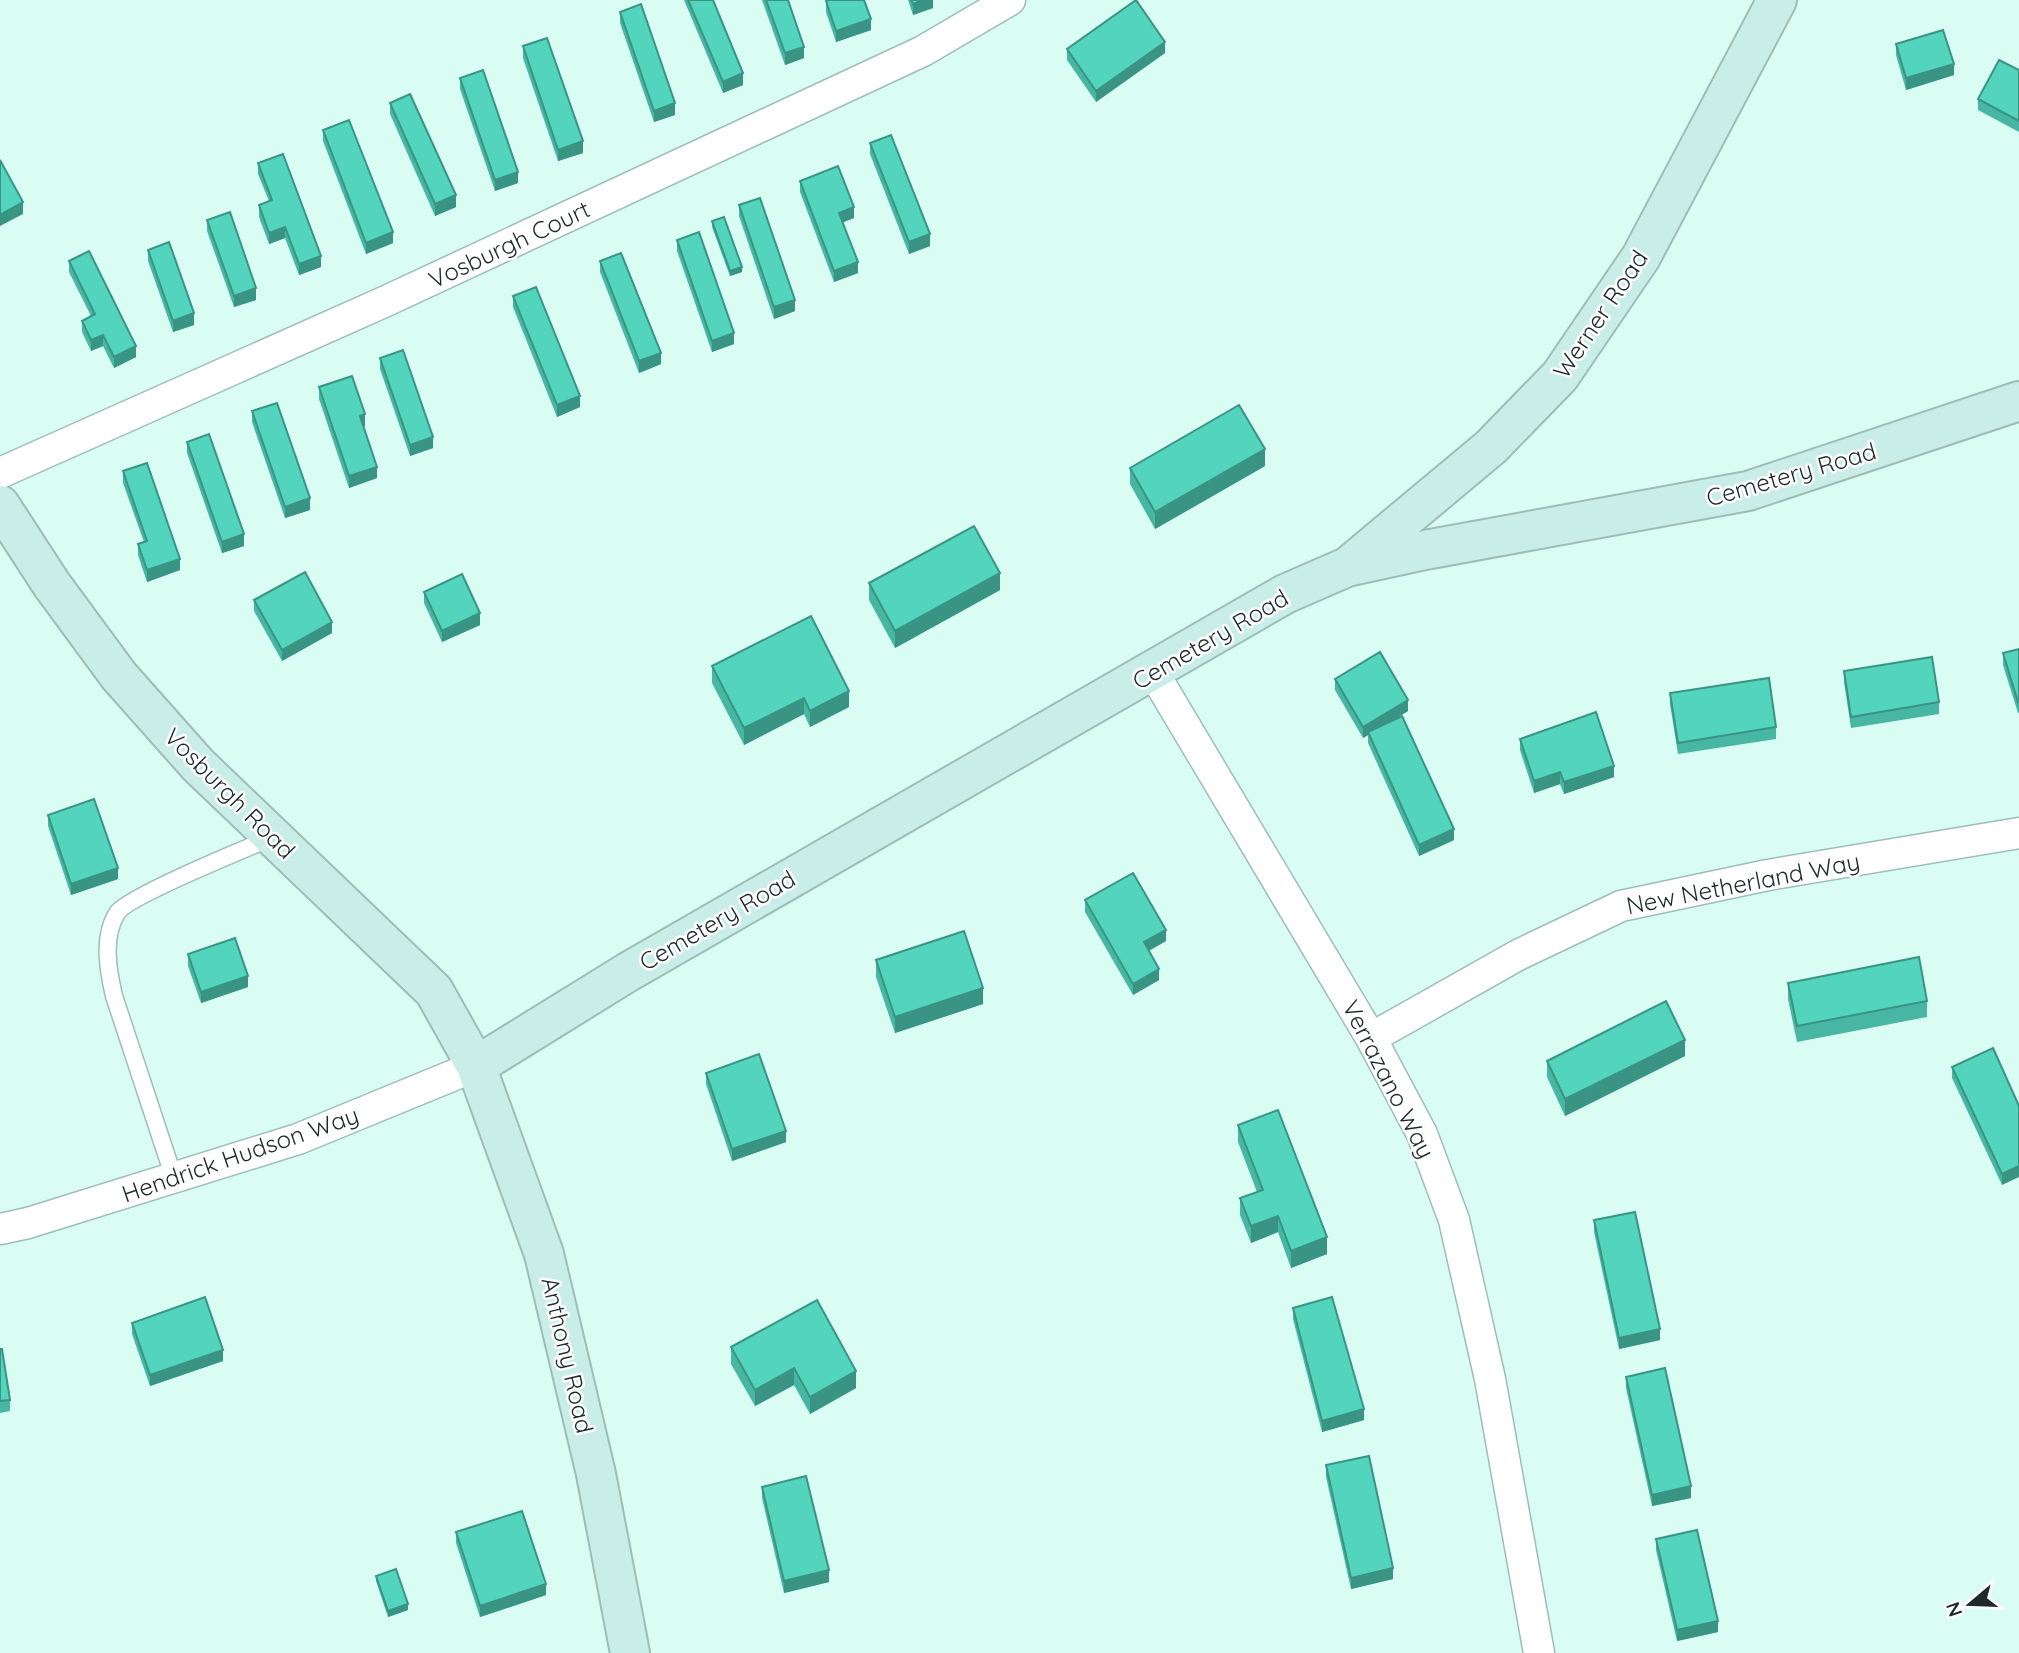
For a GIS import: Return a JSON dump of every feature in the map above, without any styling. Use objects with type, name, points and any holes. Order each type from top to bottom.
[{"type":"street","name":"Vosburgh Court","points":[[0,473],[384,302],[923,51],[1010,0]]},
{"type":"street","name":"Werner Road","points":[[1347,567],[1491,447],[1560,376],[1641,257],[1777,0]]},
{"type":"street","name":"Cemetery Road","points":[[476,1066],[628,972],[1285,594],[1347,567],[1425,550],[1748,491],[2019,401]]},
{"type":"street","name":"Vosburgh Road","points":[[0,505],[52,585],[119,676],[198,765],[434,991],[476,1066]]},
{"type":"street","name":"Verrazano Way","points":[[1153,672],[1371,1038],[1422,1134],[1454,1220],[1490,1379],[1539,1653]]},
{"type":"street","name":"New Netherland Way","points":[[1371,1038],[1517,955],[1621,906],[1768,875],[2019,833]]},
{"type":"street","name":"Hendrick Hudson Way","points":[[0,1229],[28,1223],[298,1139],[476,1066]]},
{"type":"street","name":"Anthony Road","points":[[476,1066],[544,1254],[596,1474],[630,1653]]},
{"type":"lane","points":[[174,1178],[114,996],[107,968],[109,931],[118,910],[195,870],[273,837]]},
{"type":"building","points":[[688,0],[713,0],[743,73],[723,82]]},
{"type":"building","points":[[766,0],[788,0],[804,47],[785,53]]},
{"type":"building","points":[[864,0],[871,19],[836,31],[826,1]]},
{"type":"building","points":[[1136,0],[1165,42],[1096,91],[1067,49]]},
{"type":"building","points":[[641,4],[675,103],[654,111],[620,12]]},
{"type":"building","points":[[1943,30],[1954,64],[1906,78],[1896,44]]},
{"type":"building","points":[[547,38],[583,141],[558,150],[523,46]]},
{"type":"building","points":[[1999,60],[2019,70],[2019,121],[1978,99]]},
{"type":"building","points":[[483,70],[518,172],[495,180],[460,78]]},
{"type":"building","points":[[410,94],[456,195],[435,204],[390,103]]},
{"type":"building","points":[[349,120],[393,232],[366,243],[323,130]]},
{"type":"building","points":[[891,135],[930,234],[909,242],[870,143]]},
{"type":"building","points":[[283,154],[321,256],[299,264],[285,227],[269,233],[259,205],[272,200],[258,163]]},
{"type":"building","points":[[0,160],[23,202],[0,215]]},
{"type":"building","points":[[838,166],[854,207],[839,213],[858,262],[834,271],[800,181]]},
{"type":"building","points":[[760,198],[795,300],[774,307],[739,205]]},
{"type":"building","points":[[230,212],[256,288],[234,296],[207,220]]},
{"type":"building","points":[[724,217],[742,267],[730,271],[712,221]]},
{"type":"building","points":[[699,232],[734,333],[712,341],[677,240]]},
{"type":"building","points":[[169,242],[194,313],[173,321],[148,250]]},
{"type":"building","points":[[89,251],[136,346],[114,357],[103,335],[91,340],[82,321],[95,314],[69,261]]},
{"type":"building","points":[[621,253],[661,353],[639,361],[600,261]]},
{"type":"building","points":[[536,287],[580,396],[557,405],[513,296]]},
{"type":"building","points":[[403,350],[433,437],[410,445],[380,358]]},
{"type":"building","points":[[352,376],[365,414],[360,416],[377,467],[349,476],[319,387]]},
{"type":"building","points":[[277,403],[310,498],[285,507],[252,411]]},
{"type":"building","points":[[1239,405],[1265,449],[1155,512],[1130,468]]},
{"type":"building","points":[[209,434],[244,534],[222,542],[187,442]]},
{"type":"building","points":[[147,463],[180,559],[147,570],[138,544],[147,541],[123,471]]},
{"type":"building","points":[[974,526],[1000,573],[895,631],[869,583]]},
{"type":"building","points":[[305,572],[332,622],[282,650],[254,600]]},
{"type":"building","points":[[462,574],[480,613],[442,631],[424,592]]},
{"type":"building","points":[[811,616],[849,691],[810,711],[804,698],[744,728],[712,666]]},
{"type":"building","points":[[2019,649],[2019,701],[2018,702],[2003,653]]},
{"type":"building","points":[[1380,652],[1408,700],[1363,727],[1335,679]]},
{"type":"building","points":[[1932,657],[1939,702],[1851,717],[1844,671]]},
{"type":"building","points":[[1769,678],[1776,727],[1678,743],[1670,693]]},
{"type":"building","points":[[1596,712],[1614,766],[1564,782],[1560,772],[1534,781],[1520,739]]},
{"type":"building","points":[[1402,716],[1454,829],[1419,845],[1368,732]]},
{"type":"building","points":[[94,799],[118,868],[71,884],[48,815]]},
{"type":"building","points":[[1133,873],[1166,930],[1144,942],[1159,969],[1133,984],[1085,900]]},
{"type":"building","points":[[964,931],[983,988],[895,1017],[876,960]]},
{"type":"building","points":[[235,938],[248,976],[201,992],[188,954]]},
{"type":"building","points":[[1919,957],[1927,1001],[1797,1026],[1788,983]]},
{"type":"building","points":[[1666,1001],[1685,1040],[1565,1099],[1547,1061]]},
{"type":"building","points":[[1993,1048],[2019,1106],[2019,1166],[2002,1174],[1952,1067]]},
{"type":"building","points":[[759,1054],[786,1131],[732,1149],[706,1073]]},
{"type":"building","points":[[1278,1110],[1327,1237],[1291,1251],[1278,1216],[1251,1226],[1240,1198],[1263,1190],[1238,1125]]},
{"type":"building","points":[[1635,1212],[1660,1329],[1619,1338],[1594,1220]]},
{"type":"building","points":[[205,1297],[223,1350],[150,1375],[132,1323]]},
{"type":"building","points":[[1332,1297],[1364,1409],[1322,1421],[1293,1308]]},
{"type":"building","points":[[817,1300],[856,1371],[810,1397],[794,1368],[755,1390],[731,1347]]},
{"type":"building","points":[[0,1349],[10,1400],[0,1401]]},
{"type":"building","points":[[1665,1368],[1691,1486],[1652,1495],[1626,1377]]},
{"type":"building","points":[[1369,1456],[1393,1568],[1351,1578],[1326,1465]]},
{"type":"building","points":[[806,1476],[829,1570],[784,1581],[762,1487]]},
{"type":"building","points":[[522,1511],[546,1584],[480,1606],[456,1532]]},
{"type":"building","points":[[1697,1530],[1718,1621],[1677,1630],[1656,1539]]},
{"type":"building","points":[[396,1569],[408,1604],[388,1611],[376,1576]]}]
